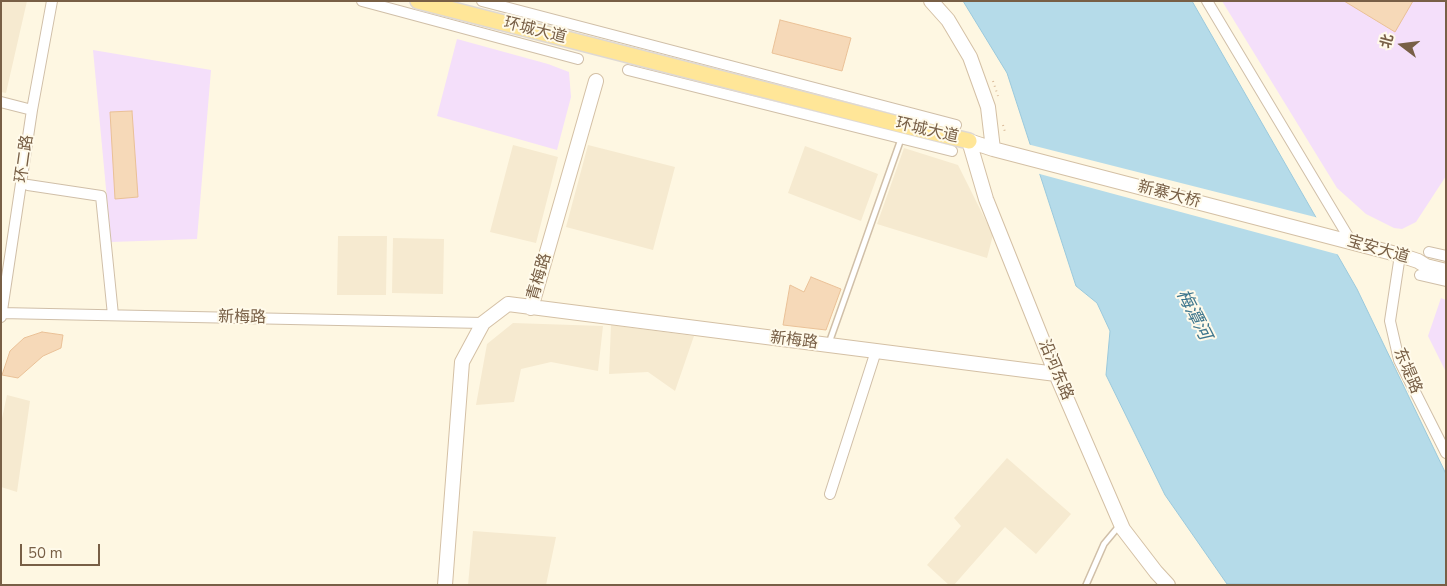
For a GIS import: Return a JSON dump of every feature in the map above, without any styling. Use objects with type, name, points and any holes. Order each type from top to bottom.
[{"type":"main road","name":"环城大道","points":[[418,1],[969,141]]},
{"type":"main road","name":"环城大道","points":[[446,1],[961,133],[969,141]]},
{"type":"main road","points":[[931,1],[948,20],[970,57],[988,107],[997,150]]},
{"type":"main road","name":"青梅路","points":[[445,585],[462,362],[483,322],[508,304],[531,308],[596,81]]},
{"type":"main road","name":"新寨大桥","points":[[969,141],[997,150],[1338,238]]},
{"type":"main road","name":"沿河东路","points":[[969,141],[986,199],[1056,374],[1121,524],[1166,584]]},
{"type":"main road","name":"宝安大道","points":[[1338,238],[1400,255],[1419,268]]},
{"type":"main road","name":"宝安大道","points":[[1419,268],[1428,260],[1446,264]]},
{"type":"main road","name":"宝安大道","points":[[1419,268],[1426,266],[1446,271]]},
{"type":"main road","name":"新梅路","points":[[531,308],[1056,374]]},
{"type":"street","name":"环二路","points":[[2,314],[32,110],[52,1]]},
{"type":"street","points":[[362,1],[578,59]]},
{"type":"street","points":[[482,1],[956,125]]},
{"type":"street","points":[[1208,1],[1352,243]]},
{"type":"street","points":[[628,70],[952,151]]},
{"type":"street","points":[[1,102],[32,110]]},
{"type":"street","points":[[28,185],[101,196],[113,315]]},
{"type":"street","points":[[1429,252],[1446,256]]},
{"type":"street","name":"东堤路","points":[[1400,255],[1390,321],[1399,360],[1446,453]]},
{"type":"street","points":[[1419,268],[1446,281]]},
{"type":"street","name":"新梅路","points":[[2,314],[483,322]]},
{"type":"street","points":[[830,494],[876,351]]},
{"type":"lane","points":[[828,345],[902,138]]},
{"type":"lane","points":[[1086,585],[1104,544],[1121,524]]},
{"type":"shaded area","points":[[1,1],[27,1],[6,93],[1,92]]},
{"type":"shaded area","points":[[1222,1],[1446,1],[1446,176],[1416,222],[1402,229],[1394,228],[1366,214],[1337,188]]},
{"type":"shaded area","points":[[457,39],[548,64],[569,72],[571,97],[557,150],[437,116]]},
{"type":"shaded area","points":[[93,50],[211,70],[197,239],[111,242]]},
{"type":"shaded area","points":[[513,145],[558,157],[536,243],[490,232]]},
{"type":"shaded area","points":[[588,145],[675,167],[653,250],[566,227]]},
{"type":"shaded area","points":[[805,146],[878,174],[861,221],[788,193]]},
{"type":"shaded area","points":[[904,148],[958,165],[993,235],[987,258],[877,224]]},
{"type":"shaded area","points":[[338,236],[387,236],[386,295],[337,295]]},
{"type":"shaded area","points":[[393,238],[444,239],[443,294],[392,293]]},
{"type":"shaded area","points":[[1441,298],[1446,300],[1446,372],[1428,336]]},
{"type":"shaded area","points":[[513,323],[603,326],[598,371],[551,362],[521,369],[514,402],[476,405],[487,344]]},
{"type":"shaded area","points":[[611,325],[694,336],[675,391],[648,372],[609,374]]},
{"type":"shaded area","points":[[7,395],[30,401],[17,492],[1,487],[1,423]]},
{"type":"shaded area","points":[[1007,458],[1071,514],[1036,554],[1005,527],[954,585],[949,585],[927,565],[961,526],[954,518]]},
{"type":"shaded area","points":[[473,531],[556,537],[546,585],[468,585]]},
{"type":"water","name":"梅潭河","points":[[963,1],[1192,1],[1357,289],[1446,474],[1446,585],[1227,584],[1165,495],[1106,375],[1110,331],[1097,303],[1076,286],[1007,73]]},
{"type":"pier","points":[[1027,144],[1319,218],[1340,255],[1036,173]]},
{"type":"building","points":[[1344,1],[1413,1],[1395,32]]},
{"type":"building","points":[[780,20],[851,38],[842,71],[772,53]]},
{"type":"building","points":[[132,111],[138,197],[115,199],[110,112]]},
{"type":"building","points":[[811,277],[841,289],[826,330],[783,325],[790,285],[804,292]]},
{"type":"building","points":[[42,332],[63,335],[61,348],[43,356],[18,378],[2,375],[10,351],[24,338]]}]
